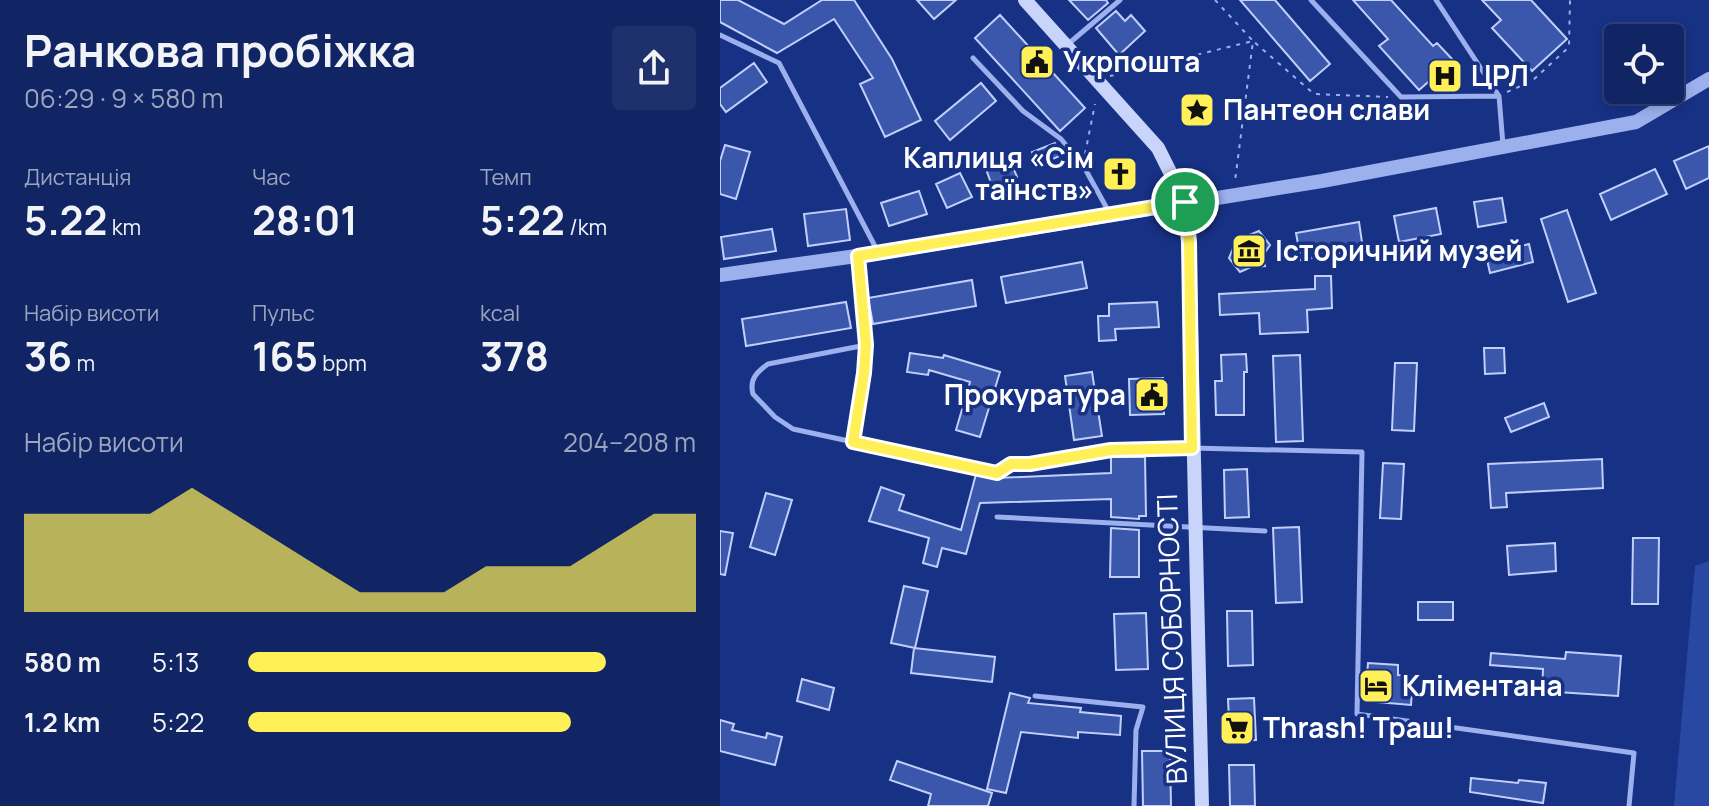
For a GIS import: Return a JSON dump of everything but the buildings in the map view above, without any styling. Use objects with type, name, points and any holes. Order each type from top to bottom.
[{"type":"main road","name":"ВУЛИЦЯ СОБОРНОСТІ","points":[[1025,0],[1158,148],[1185,202],[1189,242],[1202,806]]},
{"type":"street","points":[[720,275],[878,253],[1322,181],[1636,122],[1709,79]]},
{"type":"lane","points":[[1066,46],[1120,0]]},
{"type":"lane","points":[[1311,0],[1401,97],[1499,96]]},
{"type":"lane","points":[[1436,0],[1499,96],[1503,145]]},
{"type":"lane","points":[[720,35],[779,63],[878,253]]},
{"type":"lane","points":[[973,58],[1023,111],[1061,139],[1083,165],[1111,215]]},
{"type":"lane","points":[[853,442],[866,345],[858,256]]},
{"type":"lane","points":[[866,345],[768,364],[755,373],[753,394],[759,403],[793,429],[997,473],[1011,464],[1030,464],[1111,450],[1192,448],[1362,452],[1357,714],[1634,753],[1629,806]]},
{"type":"lane","points":[[997,517],[1122,526],[1265,531]]},
{"type":"lane","points":[[1035,696],[1143,707],[1136,730],[1134,806]]},
{"type":"path","points":[[1215,0],[1253,41],[1314,94],[1401,97]]},
{"type":"path","points":[[1499,96],[1532,81],[1569,47],[1570,0]]},
{"type":"path","points":[[1097,80],[1253,41]]},
{"type":"path","points":[[1234,194],[1253,41]]},
{"type":"path","points":[[1083,165],[1095,104]]},
{"type":"shaded area","points":[[1709,561],[1709,806],[1674,806],[1695,566]]},
{"type":"place","name":"Укрпошта","points":[[1037,62]]},
{"type":"place","name":"ЦРЛ","points":[[1445,76]]},
{"type":"place","name":"Пантеон слави","points":[[1197,110]]},
{"type":"place","name":"Каплиця «Сім таїнств»","points":[[1120,174]]},
{"type":"place","name":"Історичний музей","points":[[1249,251]]},
{"type":"place","name":"Прокуратура","points":[[1152,395]]},
{"type":"place","name":"Кліментана","points":[[1376,686]]},
{"type":"place","name":"Thrash! Траш!","points":[[1237,728]]},
{"type":"route","points":[[1185,202],[1189,242],[1192,448],[1111,450],[1030,464],[1011,464],[997,473],[853,442],[866,345],[858,256],[1185,202]]}]
